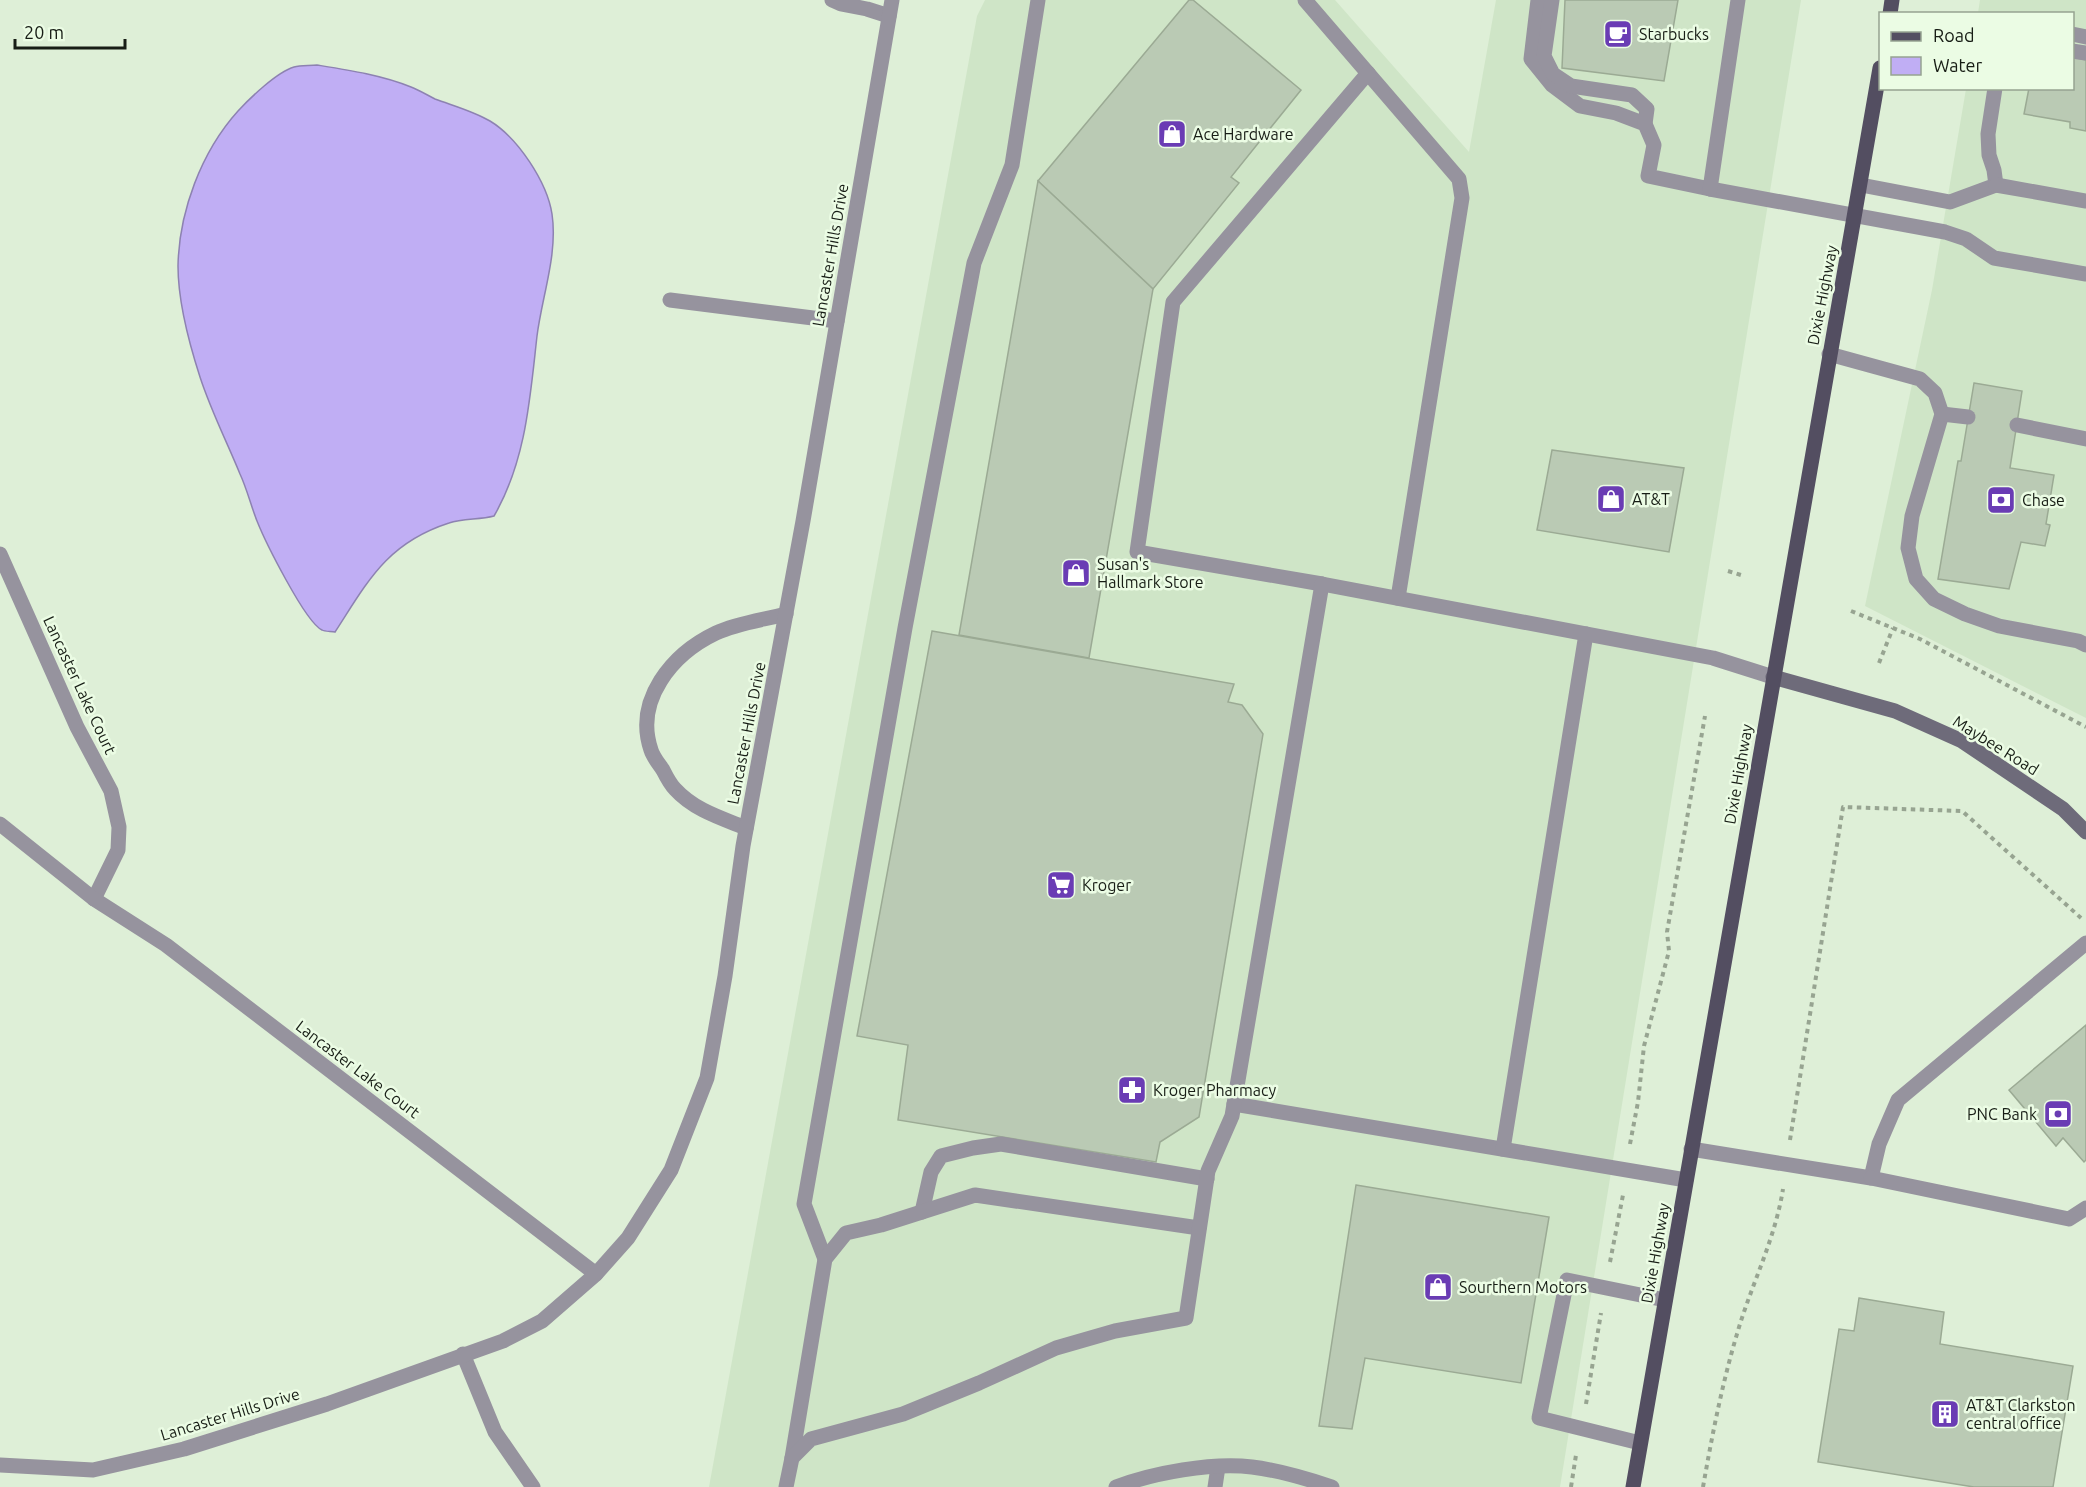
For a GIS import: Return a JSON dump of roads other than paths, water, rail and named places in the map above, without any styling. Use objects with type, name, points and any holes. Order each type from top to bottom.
[{"type":"main road","name":"Dixie Highway","points":[[1633,1487],[1829,354],[1879,80]]},
{"type":"main road","name":"Maybee Road","points":[[1773,677],[1895,711],[1962,741],[2063,809],[2086,832]]},
{"type":"street","points":[[832,0],[889,16]]},
{"type":"street","name":"Lancaster Hills Drive","points":[[0,1465],[93,1470],[172,1451],[327,1404],[503,1341],[542,1321],[596,1274],[628,1238],[671,1170],[707,1078],[725,976],[746,828],[786,614],[892,0]]},
{"type":"street","points":[[825,1259],[804,1204],[908,617],[974,263],[1012,165],[1038,0]]},
{"type":"street","points":[[1305,0],[1459,178],[1462,198],[1398,598]]},
{"type":"street","points":[[1538,0],[1531,59],[1552,85],[1580,106],[1616,113],[1645,124]]},
{"type":"street","points":[[1552,0],[1544,56],[1554,74],[1572,86],[1632,95],[1647,109],[1645,124],[1654,145],[1648,176],[1945,232],[1966,239],[1994,258],[2086,274]]},
{"type":"street","points":[[1710,189],[1738,0]]},
{"type":"street","points":[[1368,73],[1173,302],[1137,552],[1322,584],[1713,658],[1773,677]]},
{"type":"street","points":[[1995,90],[1988,134],[1989,155],[1996,185]]},
{"type":"street","points":[[1861,185],[1950,202],[1996,185],[2086,201]]},
{"type":"street","points":[[670,300],[837,321]]},
{"type":"street","points":[[1829,354],[1920,379],[1935,393],[1942,414],[1912,516],[1908,548],[1916,579],[1935,599],[1965,614],[1999,626],[2078,641],[2086,645]]},
{"type":"street","points":[[1942,414],[1968,417]]},
{"type":"street","points":[[2017,425],[2086,439]]},
{"type":"street","name":"Lancaster Lake Court","points":[[0,554],[77,727],[111,791],[119,827],[118,850],[94,899]]},
{"type":"street","points":[[792,1458],[811,1439],[903,1414],[1056,1348],[1115,1331],[1186,1318],[1208,1171],[1232,1116],[1322,584]]},
{"type":"street","points":[[746,828],[704,812],[674,789],[651,750],[646,717],[652,696],[665,673],[690,650],[713,634],[729,628],[786,614]]},
{"type":"street","points":[[1503,1149],[1586,634]]},
{"type":"street","name":"Lancaster Lake Court","points":[[0,824],[94,899],[166,945],[596,1274]]},
{"type":"street","points":[[1871,1178],[1879,1143],[1898,1100],[2086,943]]},
{"type":"street","points":[[1234,1104],[1686,1179]]},
{"type":"street","points":[[922,1212],[931,1172],[941,1156],[1001,1144],[1207,1179]]},
{"type":"street","points":[[1691,1149],[1871,1178],[2069,1219],[2086,1208]]},
{"type":"street","points":[[786,1487],[825,1259],[846,1233],[881,1225],[975,1195],[1199,1228]]},
{"type":"street","points":[[1640,1443],[1539,1418],[1567,1280],[1665,1300]]},
{"type":"street","points":[[463,1354],[495,1432],[533,1487]]},
{"type":"street","points":[[1116,1487],[1132,1481],[1197,1467],[1251,1467],[1332,1487]]},
{"type":"street","points":[[1215,1487],[1218,1467]]},
{"type":"water","points":[[317,65],[388,79],[490,121],[521,149],[538,175],[549,202],[553,229],[551,260],[539,321],[525,429],[513,473],[494,516],[449,523],[410,541],[394,553],[369,580],[335,632],[322,630],[306,612],[277,562],[257,521],[196,364],[182,308],[178,280],[179,246],[188,204],[213,145],[238,111],[264,86],[294,67]]},
{"type":"place","name":"Starbucks","points":[[1618,34]]},
{"type":"place","name":"Ace Hardware","points":[[1172,134]]},
{"type":"place","name":"AT&T","points":[[1611,499]]},
{"type":"place","name":"Chase","points":[[2001,500]]},
{"type":"place","name":"Susan's Hallmark Store","points":[[1076,573]]},
{"type":"place","name":"Kroger","points":[[1061,885]]},
{"type":"place","name":"Kroger Pharmacy","points":[[1132,1090]]},
{"type":"place","name":"PNC Bank","points":[[2058,1114]]},
{"type":"place","name":"Sourthern Motors","points":[[1438,1287]]},
{"type":"place","name":"AT&T Clarkston central office","points":[[1945,1414]]}]
